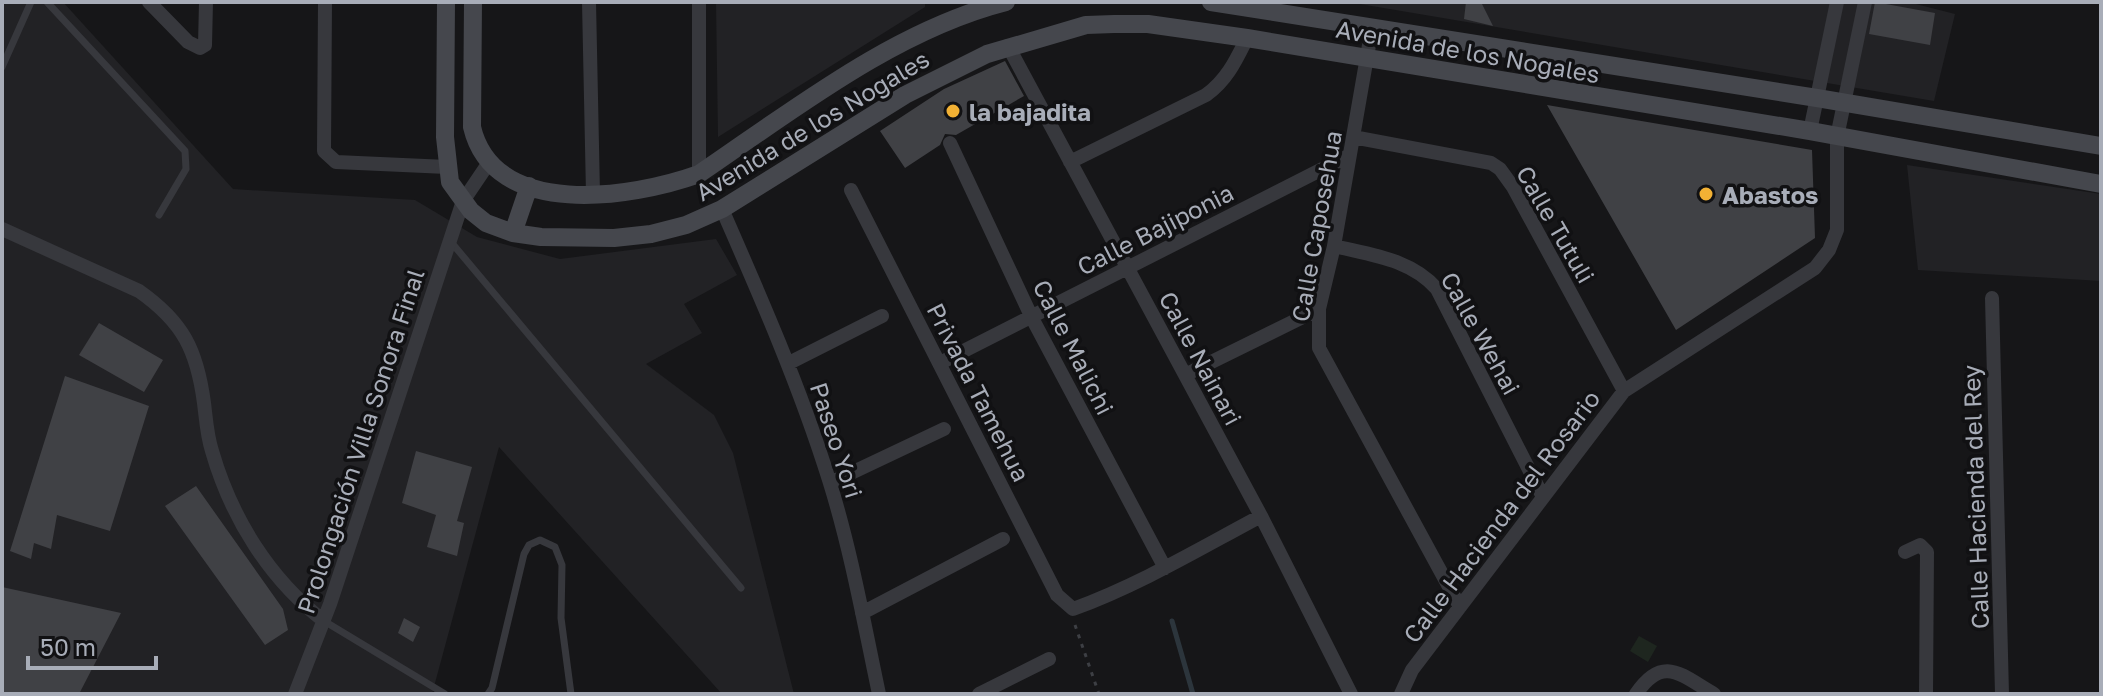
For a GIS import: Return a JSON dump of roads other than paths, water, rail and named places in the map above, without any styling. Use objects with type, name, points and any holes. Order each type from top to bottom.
[{"type":"main road","name":"Avenida de los Nogales","points":[[446,2],[447,167],[450,182],[463,201],[486,223],[513,233],[572,239],[651,234],[686,225],[722,209],[905,95],[1008,46],[1086,25],[1114,24],[1148,24],[1247,38],[1810,131],[2101,184]]},
{"type":"main road","points":[[473,2],[472,127],[476,144],[488,164]]},
{"type":"main road","name":"Avenida de los Nogales","points":[[488,164],[513,182],[575,194],[642,190],[671,184],[699,174],[887,51],[987,4],[1006,2]]},
{"type":"main road","name":"Avenida de los Nogales","points":[[1211,2],[2101,146]]},
{"type":"main road","points":[[513,233],[529,186]]},
{"type":"street","points":[[149,2],[188,42],[200,48],[205,45],[206,2]]},
{"type":"street","points":[[325,2],[324,151],[329,158],[336,162],[447,167]]},
{"type":"street","points":[[589,2],[593,194]]},
{"type":"street","points":[[699,2],[699,174]]},
{"type":"street","points":[[1810,131],[1837,2]]},
{"type":"street","name":"Calle Hacienda del Rosario","points":[[1401,694],[1412,670],[1624,391],[1815,268],[1829,250],[1837,230],[1837,137],[1865,2]]},
{"type":"street","name":"Calle Caposehua","points":[[1372,28],[1334,246],[1319,309],[1319,348],[1460,607]]},
{"type":"street","points":[[1070,162],[1206,95],[1231,70],[1247,38]]},
{"type":"street","name":"Calle Nainari","points":[[1008,46],[1261,516],[1351,694]]},
{"type":"street","name":"Calle Tutuli","points":[[1353,137],[1475,159],[1500,169],[1513,187],[1624,391]]},
{"type":"street","name":"Calle Malichi","points":[[950,143],[1032,318],[1165,568]]},
{"type":"street","name":"Calle Bajiponia","points":[[940,363],[1348,156]]},
{"type":"street","name":"Prolongación Villa Sonora Final","points":[[295,694],[324,621],[463,201],[488,164]]},
{"type":"street","name":"Privada Tamehua","points":[[851,190],[1057,595],[1073,609],[1165,568]]},
{"type":"street","name":"Paseo Yori","points":[[722,209],[789,363],[830,483],[879,694]]},
{"type":"street","points":[[2,229],[139,291],[159,305],[176,324],[190,343],[197,364],[210,447],[232,503],[265,562],[297,601],[324,621]]},
{"type":"street","name":"Calle Wehai","points":[[1334,246],[1408,265],[1437,289],[1543,497]]},
{"type":"street","name":"Calle Hacienda del Rey","points":[[1992,298],[2002,694]]},
{"type":"street","points":[[1185,375],[1319,309]]},
{"type":"street","points":[[789,363],[882,316]]},
{"type":"street","points":[[830,483],[944,429]]},
{"type":"street","points":[[1165,568],[1261,516]]},
{"type":"street","points":[[862,613],[1003,539]]},
{"type":"street","points":[[1905,552],[1920,545],[1927,552],[1926,694]]},
{"type":"street","points":[[979,694],[1049,659]]},
{"type":"street","points":[[1636,694],[1655,672],[1665,669],[1678,672],[1714,694]]},
{"type":"lane","points":[[2,67],[31,2]]},
{"type":"lane","points":[[47,2],[185,151],[186,169],[159,215]]},
{"type":"lane","points":[[449,241],[741,588]]},
{"type":"lane","points":[[488,694],[524,554],[529,545],[540,540],[555,547],[562,565],[561,618],[571,694]]},
{"type":"lane","points":[[324,621],[445,694]]},
{"type":"waterway","points":[[1172,621],[1193,694]]},
{"type":"place","name":"la bajadita","points":[[953,111]]},
{"type":"place","name":"Abastos","points":[[1706,194]]}]
